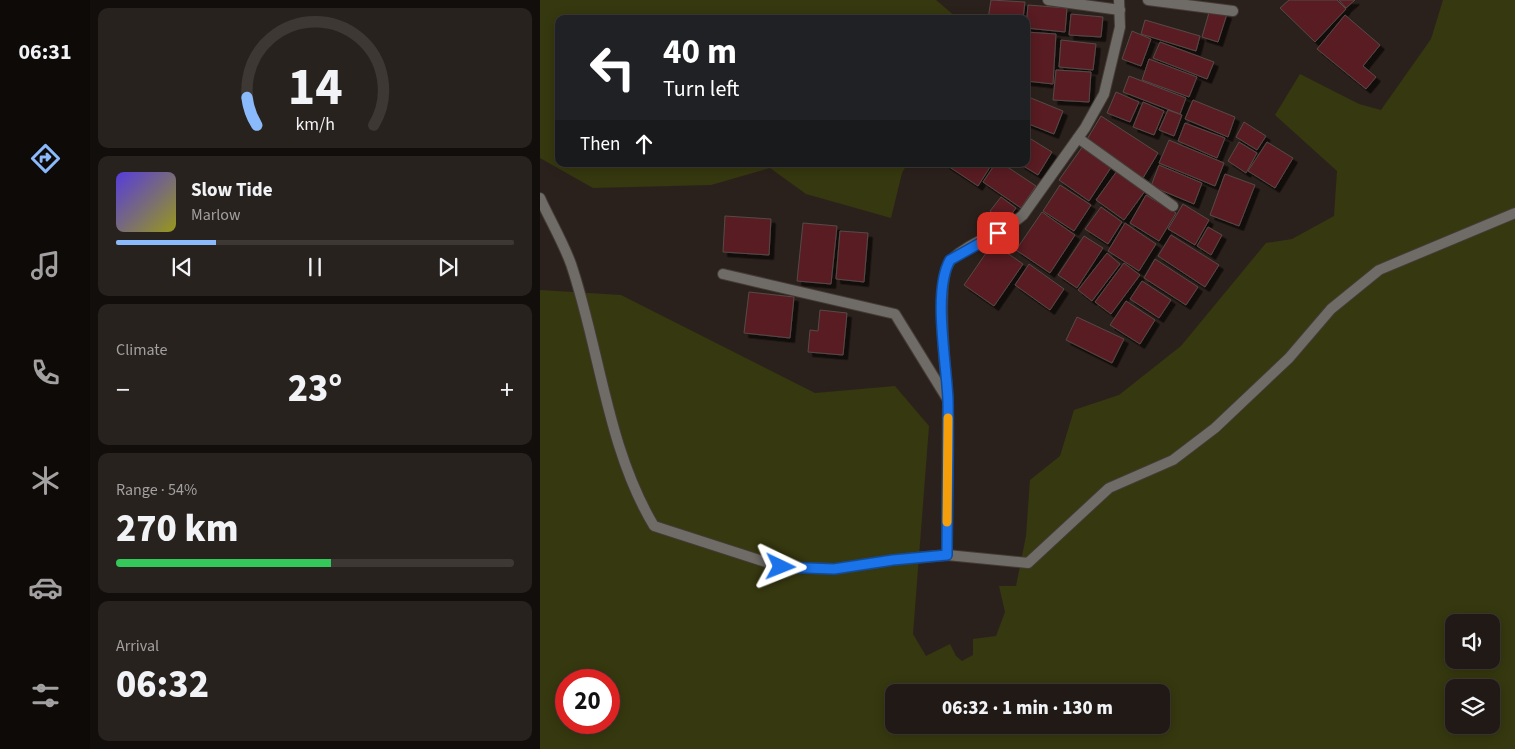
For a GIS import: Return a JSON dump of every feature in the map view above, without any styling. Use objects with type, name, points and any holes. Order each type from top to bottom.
[{"type":"street","points":[[947,555],[948,400],[942,310],[947,266],[959,254],[1011,226],[1023,214],[1078,138],[1104,94],[1120,27],[1119,5],[1048,0]]},
{"type":"street","points":[[1148,0],[1233,11]]},
{"type":"street","points":[[1078,138],[1173,206]]},
{"type":"street","points":[[540,198],[571,263],[620,445],[640,502],[654,526],[781,567],[834,569],[893,560],[947,555],[1028,563],[1109,488],[1174,460],[1215,428],[1289,358],[1331,309],[1379,270],[1515,213]]},
{"type":"street","points":[[722,274],[895,314],[948,400]]},
{"type":"shaded area","points":[[540,0],[936,0],[954,15],[555,15],[555,166],[540,158]]},
{"type":"shaded area","points":[[1443,0],[1515,0],[1515,749],[540,749],[540,290],[621,295],[815,393],[895,386],[929,426],[913,634],[926,656],[950,644],[956,656],[962,661],[973,655],[973,639],[996,636],[1005,612],[999,586],[1016,586],[1026,536],[1030,480],[1060,456],[1074,410],[1119,395],[1181,346],[1266,243],[1292,239],[1334,216],[1337,171],[1275,115],[1300,74],[1359,104],[1381,110],[1431,39]]},
{"type":"shaded area","points":[[556,167],[905,167],[902,173],[891,218],[806,194],[770,168],[711,185],[593,188]]},
{"type":"building","points":[[991,0],[1025,2],[1023,15],[989,15]]},
{"type":"building","points":[[1289,0],[1337,0],[1346,9],[1315,42],[1280,8]]},
{"type":"building","points":[[1339,0],[1355,0],[1346,8]]},
{"type":"building","points":[[1028,5],[1067,8],[1065,32],[1030,28],[1030,15],[1027,15]]},
{"type":"building","points":[[1210,9],[1227,14],[1218,42],[1202,37]]},
{"type":"building","points":[[1071,14],[1103,17],[1101,37],[1069,35]]},
{"type":"building","points":[[1345,15],[1380,45],[1363,66],[1376,77],[1366,89],[1317,49]]},
{"type":"building","points":[[1145,20],[1200,36],[1196,51],[1141,34]]},
{"type":"building","points":[[1132,31],[1151,39],[1141,66],[1122,59]]},
{"type":"building","points":[[1030,32],[1056,34],[1053,84],[1030,81]]},
{"type":"building","points":[[1061,40],[1096,44],[1093,70],[1059,67]]},
{"type":"building","points":[[1160,42],[1214,62],[1207,79],[1153,58]]},
{"type":"building","points":[[1149,59],[1197,77],[1189,97],[1142,80]]},
{"type":"building","points":[[1056,70],[1091,72],[1089,102],[1053,100]]},
{"type":"building","points":[[1129,76],[1186,98],[1180,114],[1123,92]]},
{"type":"building","points":[[1116,92],[1139,102],[1130,122],[1107,113]]},
{"type":"building","points":[[1030,98],[1063,111],[1054,134],[1030,125]]},
{"type":"building","points":[[1193,100],[1235,117],[1228,137],[1185,119]]},
{"type":"building","points":[[1143,102],[1164,111],[1154,135],[1133,127]]},
{"type":"building","points":[[1168,110],[1182,115],[1174,136],[1159,130]]},
{"type":"building","points":[[1101,116],[1158,153],[1143,178],[1086,141]]},
{"type":"building","points":[[1244,122],[1266,136],[1257,150],[1236,137]]},
{"type":"building","points":[[1185,123],[1225,138],[1217,158],[1178,141]]},
{"type":"building","points":[[1030,138],[1052,152],[1038,175],[1025,167],[1030,167]]},
{"type":"building","points":[[1169,140],[1224,163],[1215,186],[1159,163]]},
{"type":"building","points":[[1239,142],[1257,153],[1246,173],[1228,161]]},
{"type":"building","points":[[1267,142],[1293,158],[1275,188],[1248,171]]},
{"type":"building","points":[[1083,146],[1112,166],[1089,201],[1059,180]]},
{"type":"building","points":[[1159,165],[1202,183],[1194,204],[1151,186]]},
{"type":"building","points":[[950,167],[990,167],[978,186]]},
{"type":"building","points":[[993,167],[1008,167],[1036,186],[1021,208],[983,182]]},
{"type":"building","points":[[1117,171],[1145,191],[1124,220],[1096,200]]},
{"type":"building","points":[[1225,174],[1255,185],[1239,226],[1210,215]]},
{"type":"building","points":[[1060,185],[1091,205],[1074,231],[1043,211]]},
{"type":"building","points":[[1146,195],[1176,213],[1159,241],[1130,223]]},
{"type":"building","points":[[1001,197],[1016,208],[1005,223],[990,211]]},
{"type":"building","points":[[1183,204],[1209,220],[1195,245],[1168,229]]},
{"type":"building","points":[[1101,207],[1122,222],[1108,244],[1085,229]]},
{"type":"building","points":[[1042,212],[1075,235],[1050,273],[1016,250]]},
{"type":"building","points":[[725,216],[771,219],[769,255],[723,252]]},
{"type":"building","points":[[803,223],[837,226],[831,284],[797,281]]},
{"type":"building","points":[[1125,223],[1156,244],[1139,271],[1108,251]]},
{"type":"building","points":[[1208,227],[1222,235],[1211,255],[1197,246]]},
{"type":"building","points":[[840,231],[868,233],[864,282],[836,279]]},
{"type":"building","points":[[1171,235],[1219,265],[1205,287],[1158,256]]},
{"type":"building","points":[[1084,236],[1103,248],[1077,288],[1058,275]]},
{"type":"building","points":[[993,243],[1023,264],[994,306],[964,285]]},
{"type":"building","points":[[1107,253],[1120,264],[1092,301],[1078,290]]},
{"type":"building","points":[[1155,259],[1198,287],[1186,305],[1144,278]]},
{"type":"building","points":[[1124,263],[1140,275],[1111,314],[1095,302]]},
{"type":"building","points":[[1029,264],[1064,289],[1050,310],[1015,285]]},
{"type":"building","points":[[1142,281],[1171,300],[1159,318],[1130,299]]},
{"type":"building","points":[[749,292],[794,297],[790,338],[744,333]]},
{"type":"building","points":[[1126,301],[1155,320],[1140,344],[1110,325]]},
{"type":"building","points":[[820,310],[847,313],[843,355],[808,352],[810,330],[818,331]]},
{"type":"building","points":[[1077,317],[1124,339],[1112,363],[1066,340]]},
{"type":"slow traffic","points":[[947,522],[948,418]]},
{"type":"route","points":[[781,567],[834,569],[893,560],[947,555],[948,400],[942,310],[944,279],[950,260],[998,233]]}]
